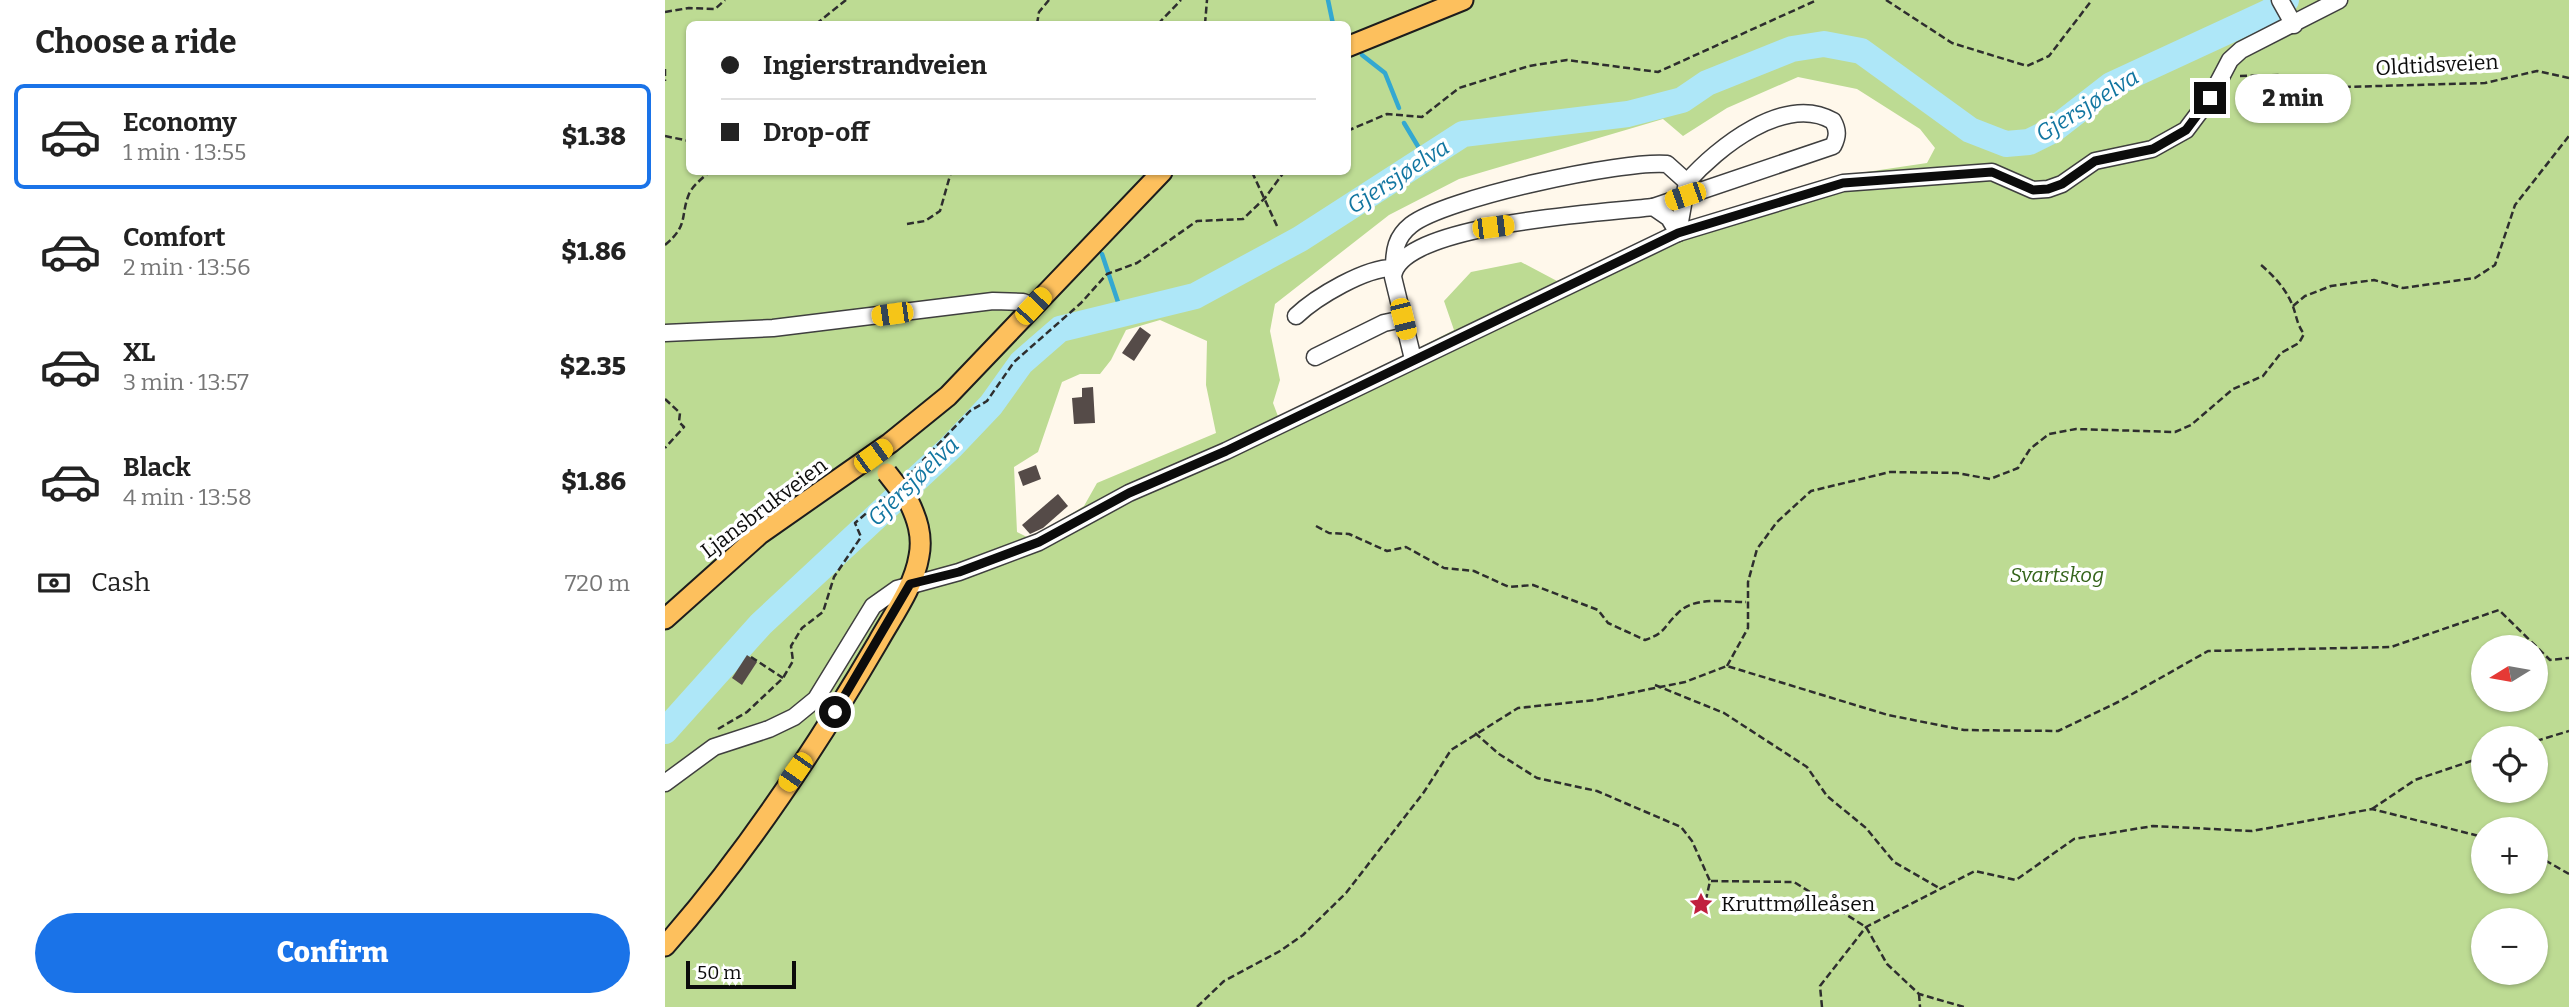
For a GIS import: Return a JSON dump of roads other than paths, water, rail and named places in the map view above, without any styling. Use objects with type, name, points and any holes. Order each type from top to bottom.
[{"type":"main road","points":[[1355,44],[1463,0]]},
{"type":"main road","name":"Ljansbrukveien","points":[[665,619],[760,534],[873,456],[948,396],[1159,175]]},
{"type":"main road","points":[[665,946],[705,900],[821,733],[910,584],[920,555],[918,525],[908,500],[873,456]]},
{"type":"street","points":[[665,783],[714,747],[769,729],[794,717],[816,699],[873,606],[883,597],[910,584],[959,572],[1039,542],[1129,493],[1226,451],[1678,233],[1843,183],[1992,172],[2033,190],[2048,189],[2062,184],[2095,161],[2153,149],[2186,130],[2230,61],[2251,43],[2294,25],[2339,0]]},
{"type":"street","points":[[2283,5],[2294,25]]},
{"type":"street","points":[[1296,316],[1359,277],[1377,269],[1394,268],[1406,254],[1420,246],[1466,230],[1653,207],[1686,189],[1833,146],[1837,138],[1837,128],[1833,121],[1812,113],[1754,127],[1729,142],[1686,189],[1678,233]]},
{"type":"street","points":[[1413,359],[1394,268],[1394,248],[1411,225],[1449,206],[1484,195],[1654,163],[1667,164],[1686,189]]},
{"type":"street","points":[[1653,207],[1669,218],[1678,233]]},
{"type":"street","points":[[665,333],[773,328],[993,301],[1033,306]]},
{"type":"street","points":[[1315,357],[1384,323],[1403,319]]},
{"type":"waterway","points":[[1328,0],[1332,21]]},
{"type":"waterway","name":"Gjersjøelva","points":[[665,731],[761,624],[951,447],[991,405],[1021,363],[1060,329],[1195,296],[1300,239],[1463,134],[1628,114],[1682,100],[1707,83],[1792,49],[1824,44],[1861,51],[1970,130],[2006,144],[2029,142],[2053,130],[2111,85],[2269,12],[2286,0]]},
{"type":"waterway","points":[[1362,55],[1385,73],[1399,108]]},
{"type":"waterway","points":[[1404,123],[1425,158]]},
{"type":"waterway","points":[[1102,254],[1122,314]]},
{"type":"place","name":"Kruttmølleåsen","points":[[1701,904]]},
{"type":"park label","name":"Svartskog","points":[[2057,575]]}]
